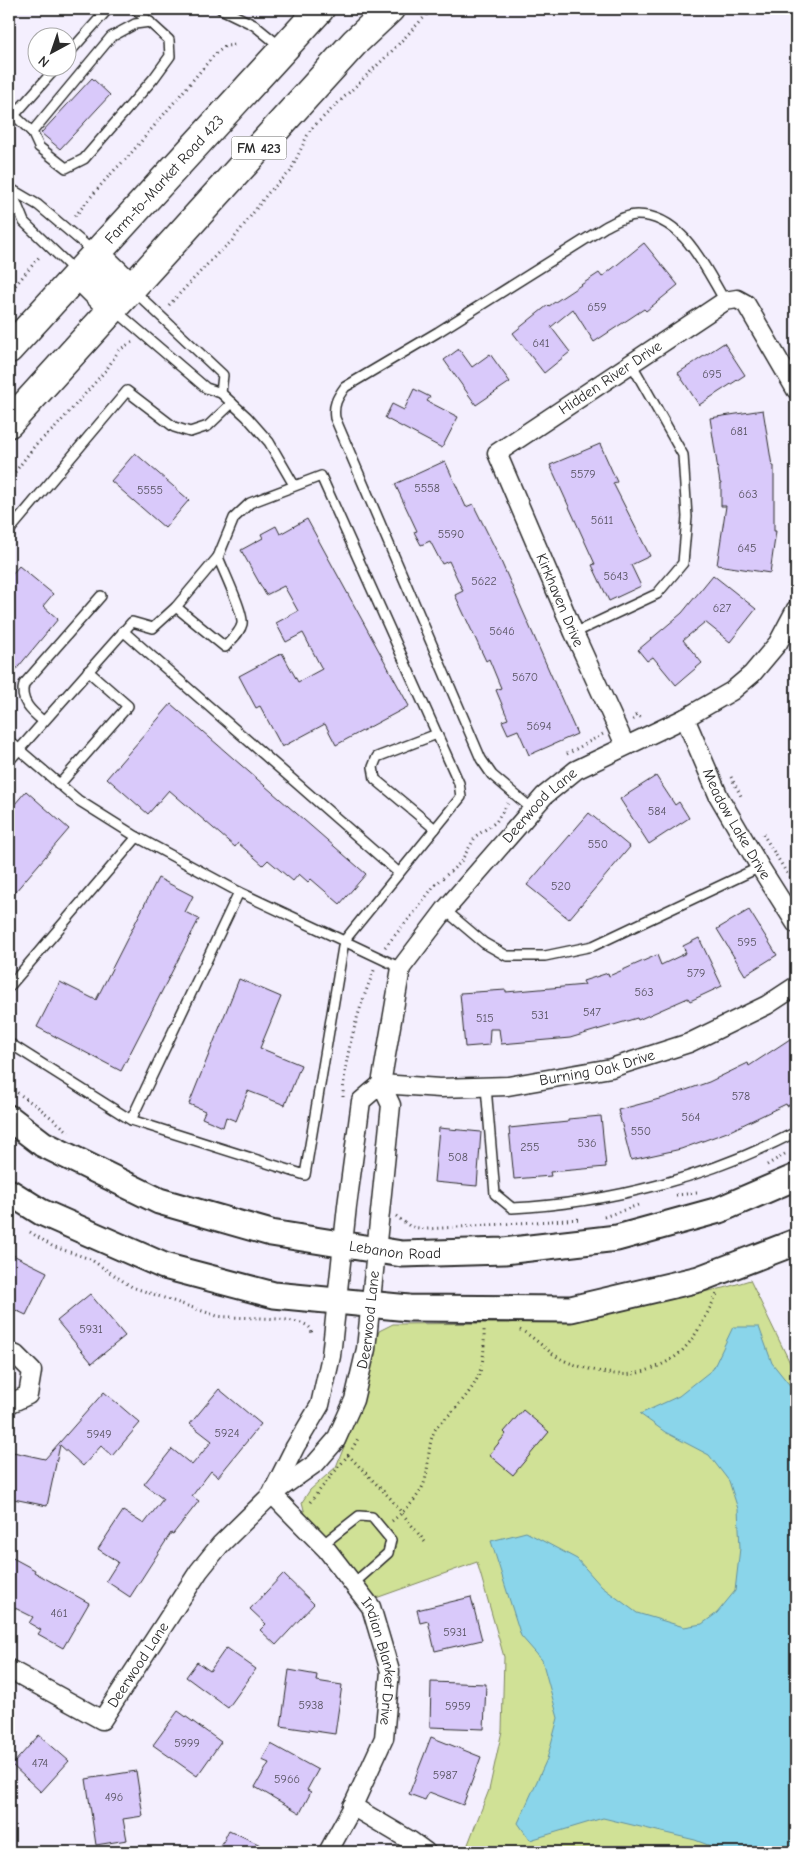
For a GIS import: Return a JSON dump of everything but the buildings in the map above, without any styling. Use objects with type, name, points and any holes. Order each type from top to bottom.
[{"type":"main road","name":"Farm-to-Market Road 423","points":[[9,349],[320,9]]},
{"type":"main road","name":"FM 423","points":[[9,423],[355,42],[390,9]]},
{"type":"main road","points":[[87,264],[122,299]]},
{"type":"main road","name":"Lebanon Road","points":[[9,1118],[43,1144],[159,1201],[271,1233],[402,1254],[504,1251],[617,1238],[719,1210],[796,1177]]},
{"type":"main road","points":[[9,1192],[41,1212],[164,1266],[274,1295],[409,1308],[571,1309],[699,1279],[796,1242]]},
{"type":"street","points":[[725,301],[737,299],[746,304],[796,390]]},
{"type":"street","name":"Hidden River Drive","points":[[496,453],[725,301]]},
{"type":"street","name":"Kirkhaven Drive","points":[[496,453],[625,745]]},
{"type":"street","name":"Deerwood Lane","points":[[9,1669],[102,1720],[199,1571],[244,1520],[272,1494],[316,1463],[336,1440],[354,1400],[366,1349],[391,1105],[381,1084],[401,968],[445,910],[544,796],[576,770],[685,718],[732,691],[752,674],[778,643],[796,610]]},
{"type":"street","name":"Meadow Lake Drive","points":[[685,718],[719,797],[796,924]]},
{"type":"street","name":"Burning Oak Drive","points":[[381,1084],[440,1088],[508,1086],[611,1068],[689,1043],[767,1005],[796,986]]},
{"type":"street","name":"Deerwood Lane","points":[[272,1494],[295,1447],[320,1405],[331,1356],[361,1101],[381,1084]]},
{"type":"street","points":[[9,1352],[16,1355],[32,1371],[28,1395],[9,1404]]},
{"type":"street","name":"Indian Blanket Drive","points":[[272,1494],[322,1545],[371,1607],[390,1671],[384,1738],[328,1852]]},
{"type":"street","points":[[352,1806],[412,1841],[426,1852]]},
{"type":"lane","points":[[78,43],[108,9]]},
{"type":"lane","points":[[47,78],[11,118],[32,132],[39,148],[66,168],[84,160],[154,78],[170,56],[169,40],[135,9]]},
{"type":"lane","points":[[221,9],[254,25],[283,48]]},
{"type":"lane","points":[[32,132],[111,37],[135,24],[150,22]]},
{"type":"lane","points":[[10,189],[38,205],[87,264]]},
{"type":"lane","points":[[10,189],[24,222],[87,264]]},
{"type":"lane","points":[[532,809],[492,775],[481,759],[339,427],[334,408],[338,397],[345,387],[438,332],[621,218],[637,215],[655,218],[684,236],[725,301]]},
{"type":"lane","points":[[122,299],[223,375],[221,394]]},
{"type":"lane","points":[[122,299],[206,388],[221,394],[248,417],[269,442],[294,485]]},
{"type":"lane","points":[[574,633],[657,594],[683,563],[687,516],[684,455],[632,363]]},
{"type":"lane","points":[[9,531],[127,391],[174,427],[190,432],[208,426],[232,403]]},
{"type":"lane","points":[[9,760],[132,622],[153,628],[176,607],[218,557],[234,518],[250,503],[321,476],[459,783],[461,798],[344,941],[306,1175],[132,1120],[9,1042]]},
{"type":"lane","points":[[176,607],[225,647],[239,631],[242,623],[240,612],[218,557]]},
{"type":"lane","points":[[43,721],[25,703],[22,694],[24,684],[101,596]]},
{"type":"lane","points":[[123,631],[399,873]]},
{"type":"lane","points":[[59,784],[128,706],[88,671]]},
{"type":"lane","points":[[435,830],[375,779],[373,767],[377,757],[436,734]]},
{"type":"lane","points":[[9,741],[78,800],[137,837],[239,892],[401,968]]},
{"type":"lane","points":[[9,987],[137,837]]},
{"type":"lane","points":[[445,910],[484,944],[507,956],[545,956],[593,946],[760,867]]},
{"type":"lane","points":[[132,1120],[239,892]]},
{"type":"lane","points":[[486,1087],[496,1194],[512,1208],[551,1206],[608,1196],[669,1182],[729,1163],[796,1132]]},
{"type":"lane","points":[[322,1545],[359,1516],[372,1518],[391,1540],[388,1553],[353,1584]]},
{"type":"path","points":[[169,305],[218,253],[232,241],[268,193],[290,172],[310,130],[390,53],[432,9]]},
{"type":"path","points":[[75,216],[215,54],[226,46],[236,45]]},
{"type":"path","points":[[9,293],[40,256]]},
{"type":"path","points":[[9,480],[36,444],[55,428],[107,369],[119,350],[135,340]]},
{"type":"path","points":[[727,768],[744,802]]},
{"type":"path","points":[[758,826],[792,881]]},
{"type":"path","points":[[9,1088],[38,1107],[72,1134]]},
{"type":"path","points":[[516,1328],[526,1333],[560,1358],[580,1366],[631,1374],[661,1364],[679,1353],[694,1337],[703,1323],[718,1292]]},
{"type":"path","points":[[475,1327],[492,1328]]},
{"type":"path","points":[[382,1529],[402,1513],[415,1498],[426,1478],[433,1432],[467,1396],[477,1382],[484,1353],[484,1328]]},
{"type":"path","points":[[348,1455],[390,1498],[425,1542]]},
{"type":"green space","points":[[750,1280],[793,1369],[796,1371],[796,1852],[465,1852],[489,1790],[502,1731],[504,1657],[477,1562],[376,1598],[305,1514],[302,1502],[310,1490],[336,1467],[353,1424],[379,1331],[393,1324],[509,1323],[577,1315],[724,1288]]},
{"type":"water","points":[[733,1327],[759,1327],[772,1363],[796,1393],[796,1852],[726,1852],[695,1840],[603,1818],[530,1840],[518,1823],[547,1759],[558,1718],[542,1660],[521,1636],[491,1541],[526,1532],[577,1559],[602,1587],[637,1613],[684,1627],[702,1624],[717,1613],[735,1591],[740,1548],[738,1509],[729,1481],[709,1455],[665,1432],[640,1414],[679,1396],[713,1369]]}]
